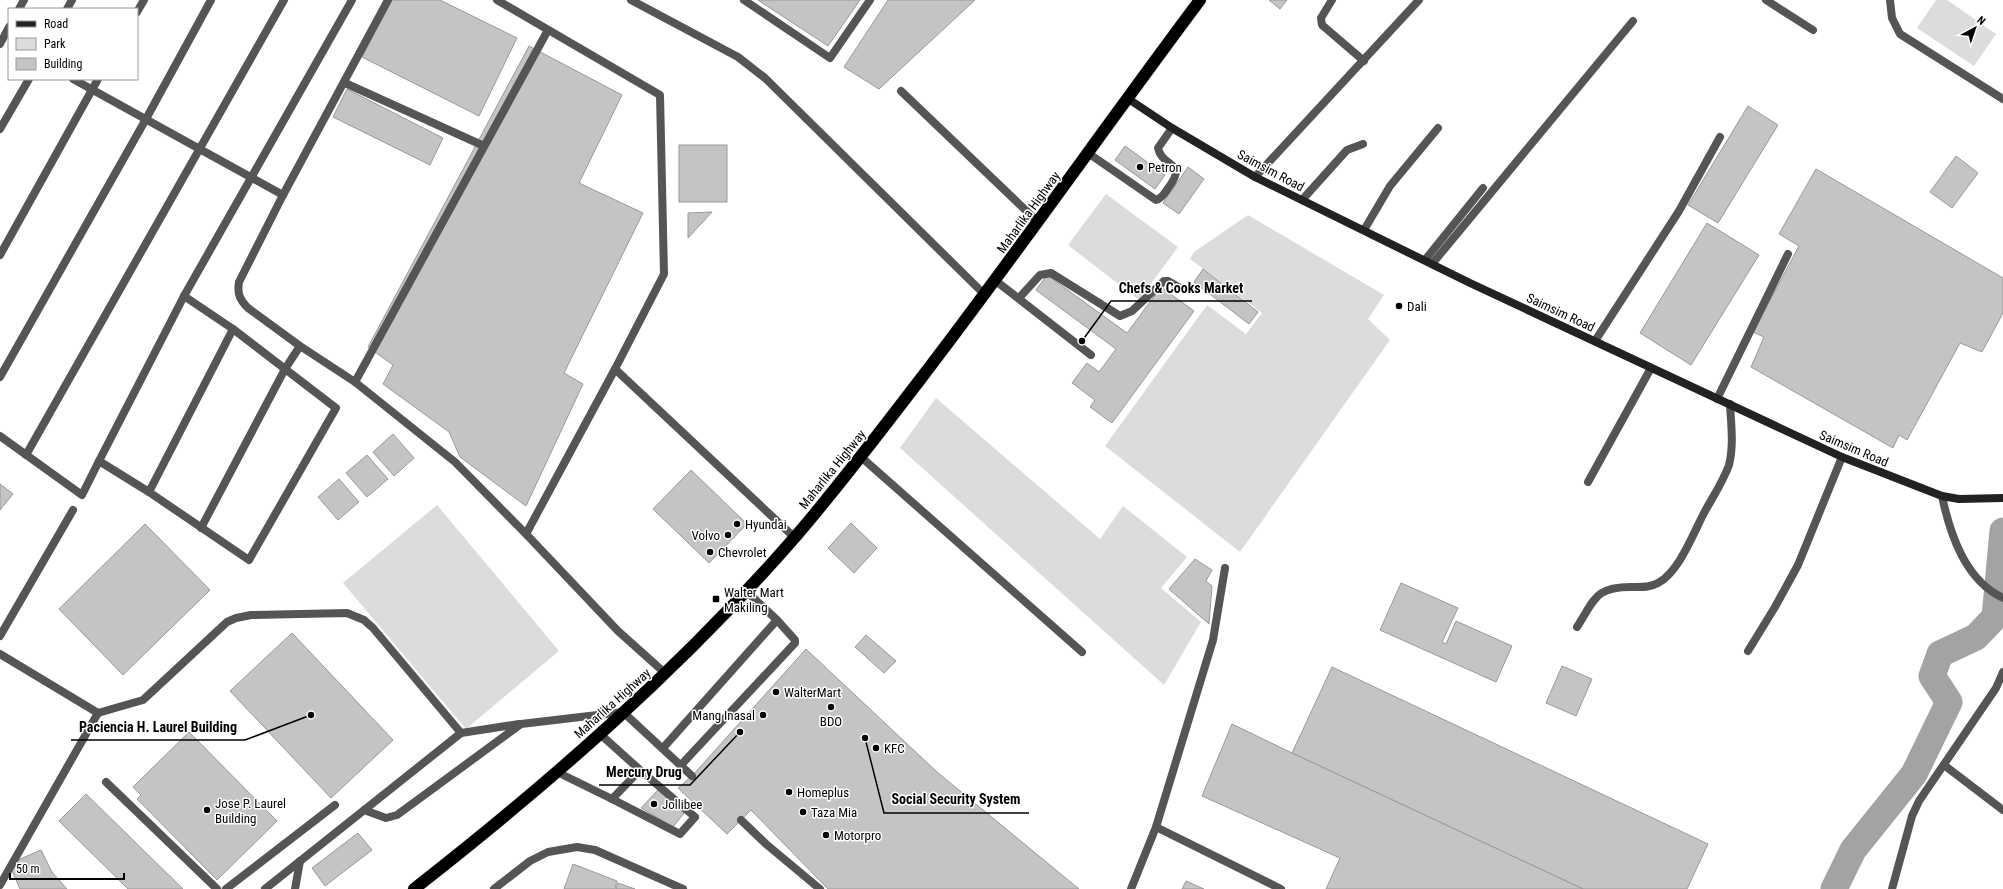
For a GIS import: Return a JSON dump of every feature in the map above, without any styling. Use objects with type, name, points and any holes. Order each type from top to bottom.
[{"type":"highway","name":"Maharlika Highway","points":[[414,889],[496,824],[557,772],[666,674],[746,591],[794,537],[861,457],[985,295],[1127,98],[1200,0]]},
{"type":"street","points":[[138,10],[144,0]]},
{"type":"street","points":[[0,377],[146,120],[211,0]]},
{"type":"street","points":[[26,455],[284,0]]},
{"type":"street","points":[[0,436],[82,494],[184,296],[352,0]]},
{"type":"street","points":[[388,0],[345,83],[283,195],[239,282],[237,292],[241,302],[300,346],[355,382],[455,462],[618,631],[666,674]]},
{"type":"street","points":[[496,0],[660,95],[664,274],[615,369],[526,534]]},
{"type":"street","points":[[631,0],[738,57],[765,78],[985,295]]},
{"type":"street","points":[[744,0],[830,58],[870,0]]},
{"type":"street","points":[[1332,0],[1320,18],[1322,25],[1364,61]]},
{"type":"street","points":[[1255,177],[1419,0]]},
{"type":"street","points":[[1766,0],[1814,30]]},
{"type":"street","points":[[1890,0],[1892,18],[1900,34],[2003,99]]},
{"type":"street","points":[[1429,262],[1633,21]]},
{"type":"street","points":[[1,42],[8,30]]},
{"type":"street","points":[[355,382],[548,30]]},
{"type":"street","points":[[0,129],[28,80]]},
{"type":"street","points":[[75,80],[283,195]]},
{"type":"street","points":[[0,255],[97,80]]},
{"type":"street","points":[[345,83],[484,146]]},
{"type":"street","points":[[901,91],[1038,222]]},
{"type":"street","name":"Saimsim Road","points":[[1127,98],[1172,128],[1255,177],[1594,341],[1842,457],[1942,496],[1959,499],[2003,498]]},
{"type":"street","points":[[1088,153],[1156,200],[1161,198],[1177,177],[1175,168],[1159,154],[1158,148],[1172,128]]},
{"type":"street","points":[[1364,230],[1390,186],[1438,128]]},
{"type":"street","points":[[1594,341],[1679,211],[1720,137]]},
{"type":"street","points":[[1302,200],[1347,150],[1363,144]]},
{"type":"street","points":[[1429,262],[1483,188]]},
{"type":"street","points":[[1717,399],[1788,254]]},
{"type":"street","points":[[1019,298],[1040,275],[1051,273],[1120,316],[1132,311],[1164,281],[1168,281],[1180,288]]},
{"type":"street","points":[[996,280],[1091,355]]},
{"type":"street","points":[[99,461],[149,492],[249,560],[336,408],[233,330],[184,296]]},
{"type":"street","points":[[149,492],[233,330]]},
{"type":"street","points":[[201,528],[285,370],[300,346]]},
{"type":"street","points":[[1588,482],[1651,368]]},
{"type":"street","points":[[615,369],[794,537]]},
{"type":"street","points":[[1577,627],[1592,603],[1605,590],[1612,587],[1647,587],[1662,580],[1669,574],[1690,542],[1728,465],[1732,447],[1730,404]]},
{"type":"street","points":[[861,457],[1082,652]]},
{"type":"street","points":[[1748,651],[1775,607],[1798,565],[1842,457]]},
{"type":"street","points":[[1942,496],[1947,518],[1963,558],[1980,583],[1988,590],[2003,598]]},
{"type":"street","points":[[0,636],[73,510]]},
{"type":"street","points":[[1131,889],[1156,827],[1213,640],[1225,568]]},
{"type":"street","points":[[681,765],[794,644],[796,640],[746,591]]},
{"type":"street","points":[[1,881],[98,713],[144,700],[227,622],[236,618],[251,615],[347,613],[364,620],[373,628],[461,733]]},
{"type":"street","points":[[663,748],[777,620]]},
{"type":"street","points":[[0,654],[98,713]]},
{"type":"street","points":[[1892,889],[1912,816],[1919,801],[1996,688],[2003,672]]},
{"type":"street","points":[[265,889],[461,733],[521,724],[623,712],[692,776]]},
{"type":"street","points":[[364,810],[386,818],[397,815],[521,724]]},
{"type":"street","points":[[557,772],[680,834],[695,817],[600,734]]},
{"type":"street","points":[[1944,765],[2003,810]]},
{"type":"street","points":[[612,799],[640,770]]},
{"type":"street","points":[[106,782],[217,889]]},
{"type":"street","points":[[226,889],[335,805]]},
{"type":"street","points":[[741,820],[766,844],[820,889]]},
{"type":"street","points":[[1156,827],[1281,889]]},
{"type":"street","points":[[494,889],[530,861],[548,852],[577,847],[595,850],[683,889]]},
{"type":"street","points":[[295,889],[300,861]]},
{"type":"green space","points":[[1936,0],[1947,0],[1996,34],[1974,66],[1917,28]]},
{"type":"green space","points":[[1106,194],[1178,247],[1139,300],[1068,245]]},
{"type":"green space","points":[[1248,215],[1384,295],[1368,319],[1390,340],[1240,552],[1105,446],[1207,305],[1246,334],[1262,313],[1190,259],[1194,252]]},
{"type":"green space","points":[[936,398],[1100,539],[1123,506],[1187,557],[1161,588],[1201,622],[1164,685],[900,448]]},
{"type":"green space","points":[[437,505],[559,651],[466,729],[343,583]]},
{"type":"building","points":[[391,0],[440,0],[517,38],[479,116],[362,57]]},
{"type":"building","points":[[758,0],[860,0],[828,46]]},
{"type":"building","points":[[888,0],[975,0],[879,89],[844,67]]},
{"type":"building","points":[[1269,0],[1287,0],[1280,9]]},
{"type":"building","points":[[529,46],[622,95],[579,183],[643,213],[564,373],[583,384],[526,506],[460,457],[449,432],[383,384],[393,365],[368,347]]},
{"type":"building","points":[[347,89],[443,138],[430,165],[333,117]]},
{"type":"building","points":[[1748,106],[1778,125],[1718,223],[1688,205]]},
{"type":"building","points":[[679,145],[727,145],[727,202],[679,202]]},
{"type":"building","name":"Petron","points":[[1125,146],[1165,175],[1155,189],[1115,160]]},
{"type":"building","points":[[1956,156],[1978,173],[1952,208],[1930,192]]},
{"type":"building","points":[[1188,167],[1204,179],[1179,214],[1163,203]]},
{"type":"building","points":[[1816,169],[2003,278],[2003,313],[1982,352],[1960,343],[1907,440],[1899,435],[1893,448],[1751,367],[1764,337],[1753,332],[1799,246],[1779,234]]},
{"type":"building","points":[[712,212],[688,238],[688,213]]},
{"type":"building","points":[[1707,223],[1759,255],[1691,365],[1640,333]]},
{"type":"building","points":[[1203,269],[1258,312],[1249,324],[1194,282]]},
{"type":"building","points":[[1047,275],[1127,333],[1161,287],[1194,311],[1112,423],[1090,407],[1095,400],[1072,383],[1087,363],[1099,372],[1116,349],[1036,290]]},
{"type":"building","points":[[393,434],[414,458],[394,476],[373,452]]},
{"type":"building","points":[[367,455],[388,479],[367,497],[346,473]]},
{"type":"building","points":[[691,470],[747,524],[709,563],[653,509]]},
{"type":"building","points":[[339,479],[359,502],[338,520],[318,497]]},
{"type":"building","points":[[0,484],[13,494],[0,510]]},
{"type":"building","points":[[851,523],[877,548],[854,573],[828,548]]},
{"type":"building","points":[[145,524],[210,590],[123,675],[59,609]]},
{"type":"building","points":[[1195,559],[1212,570],[1206,581],[1212,586],[1209,624],[1169,589]]},
{"type":"building","points":[[1401,583],[1458,608],[1442,642],[1446,644],[1456,621],[1512,646],[1496,682],[1380,630]]},
{"type":"building","points":[[292,633],[393,740],[331,798],[230,691]]},
{"type":"building","points":[[866,635],[896,661],[884,673],[855,647]]},
{"type":"building","name":"WalterMart","points":[[806,649],[937,772],[1079,889],[828,889],[751,810],[727,834],[678,788],[692,776]]},
{"type":"building","points":[[1562,666],[1592,679],[1576,716],[1546,703]]},
{"type":"building","points":[[1332,667],[1708,844],[1687,889],[1583,889],[1292,753]]},
{"type":"building","points":[[1232,724],[1583,889],[1326,889],[1340,858],[1202,796]]},
{"type":"building","name":"Jose P. Laurel Building","points":[[189,732],[277,821],[217,880],[137,799],[141,795],[133,787]]},
{"type":"building","points":[[658,790],[684,813],[673,827],[641,808]]},
{"type":"building","points":[[86,794],[183,889],[128,889],[59,821]]},
{"type":"building","points":[[358,833],[372,850],[325,886],[312,868]]},
{"type":"building","points":[[41,850],[52,872],[67,889],[20,889],[9,864]]},
{"type":"building","points":[[573,864],[617,881],[615,889],[564,889]]},
{"type":"building","points":[[1186,881],[1204,889],[1182,889]]},
{"type":"building","points":[[618,883],[635,889],[616,889]]},
{"type":"waterway","points":[[1834,889],[1853,850],[1914,774],[1949,702],[1932,676],[1940,654],[1976,637],[1995,617],[2003,531]]},
{"type":"place","name":"Petron","points":[[1140,167]]},
{"type":"place","name":"Dali","points":[[1399,306]]},
{"type":"place","name":"Chefs & Cooks Market","points":[[1082,341]]},
{"type":"place","name":"Hyundai","points":[[737,524]]},
{"type":"place","name":"Volvo","points":[[728,535]]},
{"type":"place","name":"Chevrolet","points":[[710,552]]},
{"type":"place","name":"Walter Mart Makiling","points":[[716,599]]},
{"type":"place","name":"WalterMart","points":[[776,692]]},
{"type":"place","name":"BDO","points":[[831,707]]},
{"type":"place","name":"Paciencia H. Laurel Building","points":[[311,715]]},
{"type":"place","name":"Mang Inasal","points":[[763,715]]},
{"type":"place","name":"Mercury Drug","points":[[740,732]]},
{"type":"place","name":"Social Security System","points":[[865,738]]},
{"type":"place","name":"KFC","points":[[876,748]]},
{"type":"place","name":"Homeplus","points":[[789,792]]},
{"type":"place","name":"Jollibee","points":[[654,804]]},
{"type":"place","name":"Jose P. Laurel Building","points":[[207,810]]},
{"type":"place","name":"Taza Mia","points":[[803,812]]},
{"type":"place","name":"Motorpro","points":[[826,835]]}]
